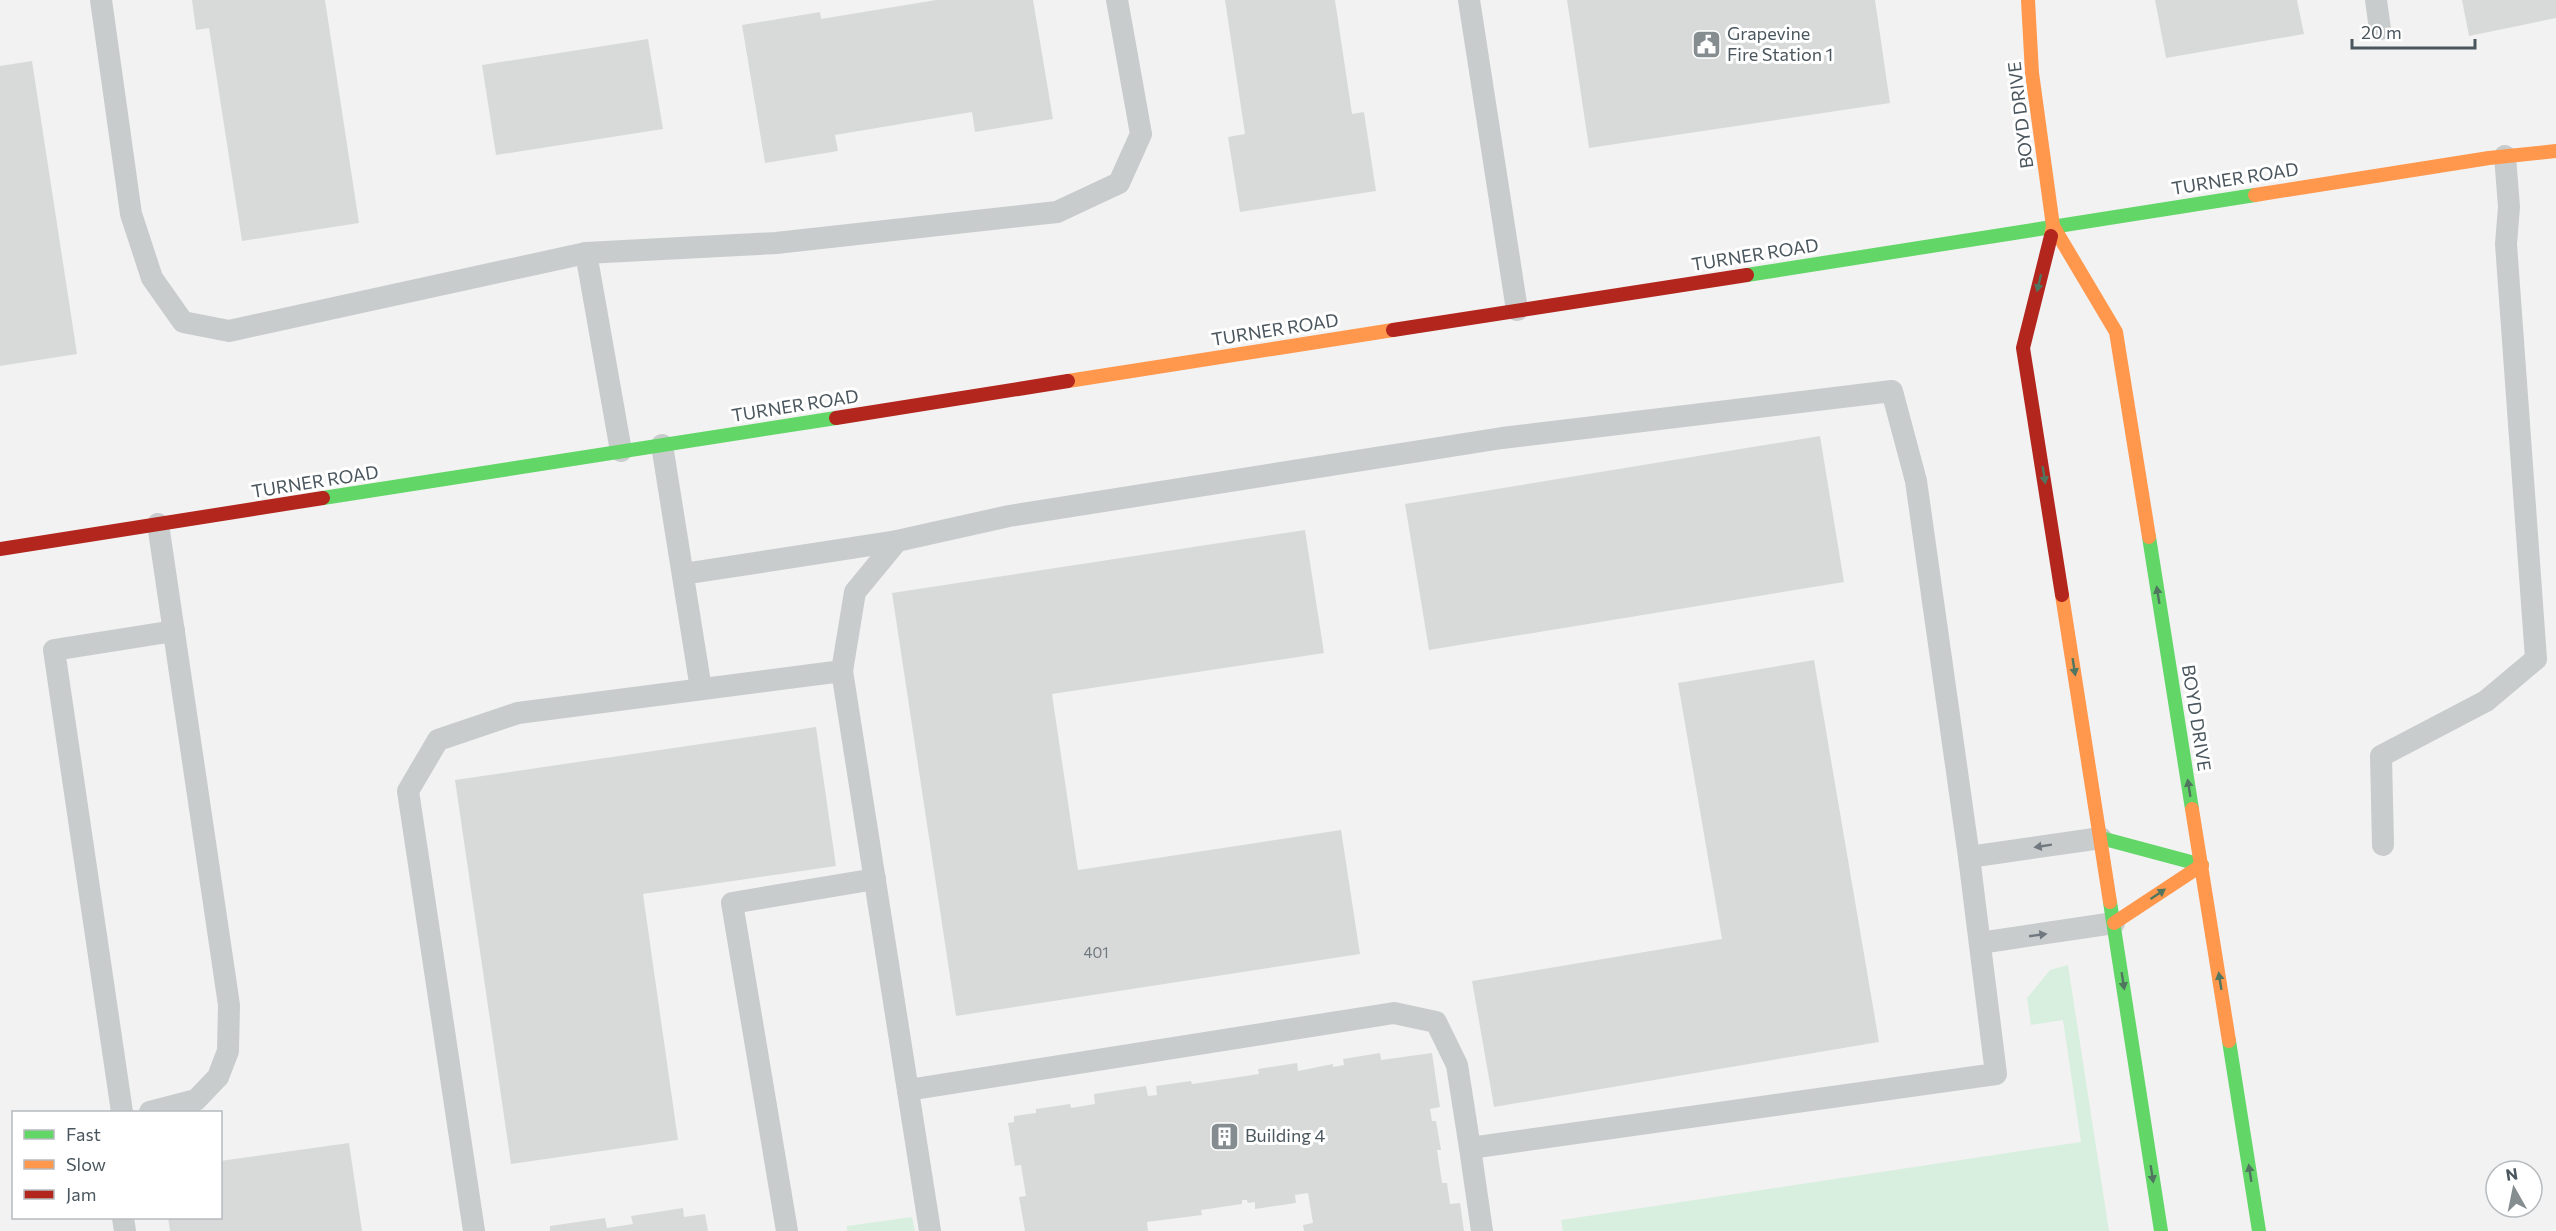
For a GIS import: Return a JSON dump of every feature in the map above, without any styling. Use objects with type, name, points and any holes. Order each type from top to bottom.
[{"type":"street","name":"BOYD DRIVE","points":[[2028,0],[2032,73],[2053,226],[2024,348],[2161,1231]]},
{"type":"street","name":"TURNER ROAD","points":[[0,549],[2053,226],[2505,156],[2556,151]]},
{"type":"street","name":"BOYD DRIVE","points":[[2053,226],[2116,332],[2259,1231]]},
{"type":"street","points":[[2101,838],[2202,865]]},
{"type":"street","points":[[2114,923],[2202,865]]},
{"type":"lane","points":[[101,0],[131,214],[152,278],[183,322],[229,331],[585,253],[776,243],[1057,212],[1119,183],[1141,134],[1117,0]]},
{"type":"lane","points":[[1469,0],[1517,310]]},
{"type":"lane","points":[[2376,0],[2380,29]]},
{"type":"lane","points":[[2383,845],[2381,756],[2486,701],[2536,659],[2506,244],[2509,207],[2505,156]]},
{"type":"lane","points":[[585,253],[621,452]]},
{"type":"lane","points":[[683,574],[897,541],[1010,516],[1502,438],[1892,391],[1916,481],[1969,857],[1996,1074],[1470,1148]]},
{"type":"lane","points":[[662,445],[700,689]]},
{"type":"lane","points":[[157,1111],[196,1100],[218,1077],[228,1051],[229,1005],[158,524]]},
{"type":"lane","points":[[897,541],[855,592],[842,671],[930,1231]]},
{"type":"lane","points":[[122,1111],[54,650],[174,632]]},
{"type":"lane","points":[[474,1231],[408,791],[438,740],[518,713],[842,671]]},
{"type":"lane","points":[[1969,857],[2101,838]]},
{"type":"lane","points":[[787,1231],[732,903],[875,879]]},
{"type":"lane","points":[[1980,943],[2114,923]]},
{"type":"lane","points":[[908,1090],[1394,1012],[1436,1022],[1457,1065],[1482,1231]]},
{"type":"green space","points":[[2068,965],[2109,1231],[1563,1231],[1561,1220],[2081,1142],[2063,1020],[2031,1025],[2027,998],[2050,970]]},
{"type":"green space","points":[[912,1217],[915,1231],[847,1231],[847,1226]]},
{"type":"building","points":[[192,0],[325,0],[359,223],[242,241],[209,28],[196,30]]},
{"type":"building","points":[[936,0],[1033,0],[1053,119],[975,132],[972,112],[835,135],[838,151],[765,163],[742,25],[820,12],[821,19]]},
{"type":"building","points":[[1225,0],[1335,0],[1352,114],[1364,112],[1376,191],[1240,212],[1228,137],[1245,134]]},
{"type":"building","points":[[1567,0],[1875,0],[1890,103],[1589,148]]},
{"type":"building","points":[[2155,0],[2297,0],[2304,34],[2166,58]]},
{"type":"building","points":[[2462,0],[2556,0],[2556,18],[2469,36]]},
{"type":"building","points":[[648,39],[663,129],[496,155],[482,65]]},
{"type":"building","points":[[32,61],[77,354],[0,366],[0,66]]},
{"type":"building","points":[[1820,436],[1844,582],[1429,650],[1405,504]]},
{"type":"building","points":[[1305,530],[1324,653],[1052,694],[1078,870],[1341,830],[1360,954],[956,1016],[892,593]]},
{"type":"building","points":[[1814,660],[1879,1042],[1494,1107],[1472,981],[1722,939],[1678,683]]},
{"type":"building","points":[[816,727],[836,866],[643,894],[678,1140],[511,1164],[455,780]]},
{"type":"building","name":"Building 4","points":[[1380,1053],[1381,1060],[1432,1053],[1440,1107],[1430,1109],[1432,1121],[1436,1121],[1441,1150],[1437,1150],[1442,1183],[1447,1183],[1450,1204],[1460,1203],[1464,1231],[1304,1231],[1303,1225],[1313,1223],[1308,1193],[1295,1195],[1296,1203],[1255,1209],[1255,1202],[1248,1203],[1247,1200],[1242,1200],[1242,1204],[1201,1210],[1202,1215],[1147,1222],[1148,1231],[1025,1231],[1019,1197],[1026,1196],[1021,1165],[1015,1166],[1008,1123],[1014,1122],[1014,1116],[1036,1113],[1036,1109],[1070,1104],[1071,1108],[1095,1104],[1094,1094],[1146,1086],[1148,1096],[1157,1095],[1156,1086],[1191,1081],[1192,1084],[1259,1074],[1258,1069],[1297,1063],[1298,1071],[1333,1064],[1333,1067],[1344,1065],[1343,1059]]},
{"type":"building","points":[[349,1143],[362,1231],[170,1231],[168,1219],[222,1219],[222,1161]]},
{"type":"building","points":[[683,1208],[684,1217],[705,1214],[708,1231],[550,1231],[550,1226],[605,1218],[607,1228],[633,1224],[631,1216]]},
{"type":"traffic: fast","points":[[1747,275],[2255,195]]},
{"type":"traffic: fast","points":[[323,498],[836,418]]},
{"type":"traffic: fast","points":[[2149,537],[2192,809]]},
{"type":"traffic: fast","points":[[2101,838],[2202,865]]},
{"type":"traffic: fast","points":[[2110,902],[2161,1231]]},
{"type":"traffic: fast","points":[[2229,1041],[2259,1231]]},
{"type":"traffic: slow","points":[[2028,0],[2032,73],[2053,226],[2051,236]]},
{"type":"traffic: slow","points":[[2255,195],[2489,158],[2556,151]]},
{"type":"traffic: slow","points":[[2053,226],[2116,332],[2149,537]]},
{"type":"traffic: slow","points":[[1068,381],[1393,330]]},
{"type":"traffic: slow","points":[[2062,595],[2110,902]]},
{"type":"traffic: slow","points":[[2192,809],[2229,1041]]},
{"type":"traffic: slow","points":[[2114,923],[2202,865]]},
{"type":"traffic: jam","points":[[2051,236],[2023,348],[2062,595]]},
{"type":"traffic: jam","points":[[1393,330],[1747,275]]},
{"type":"traffic: jam","points":[[836,418],[1068,381]]},
{"type":"traffic: jam","points":[[0,549],[323,498]]},
{"type":"place","name":"Grapevine Fire Station 1","points":[[1706,44]]},
{"type":"place","name":"Building 4","points":[[1224,1136]]}]
